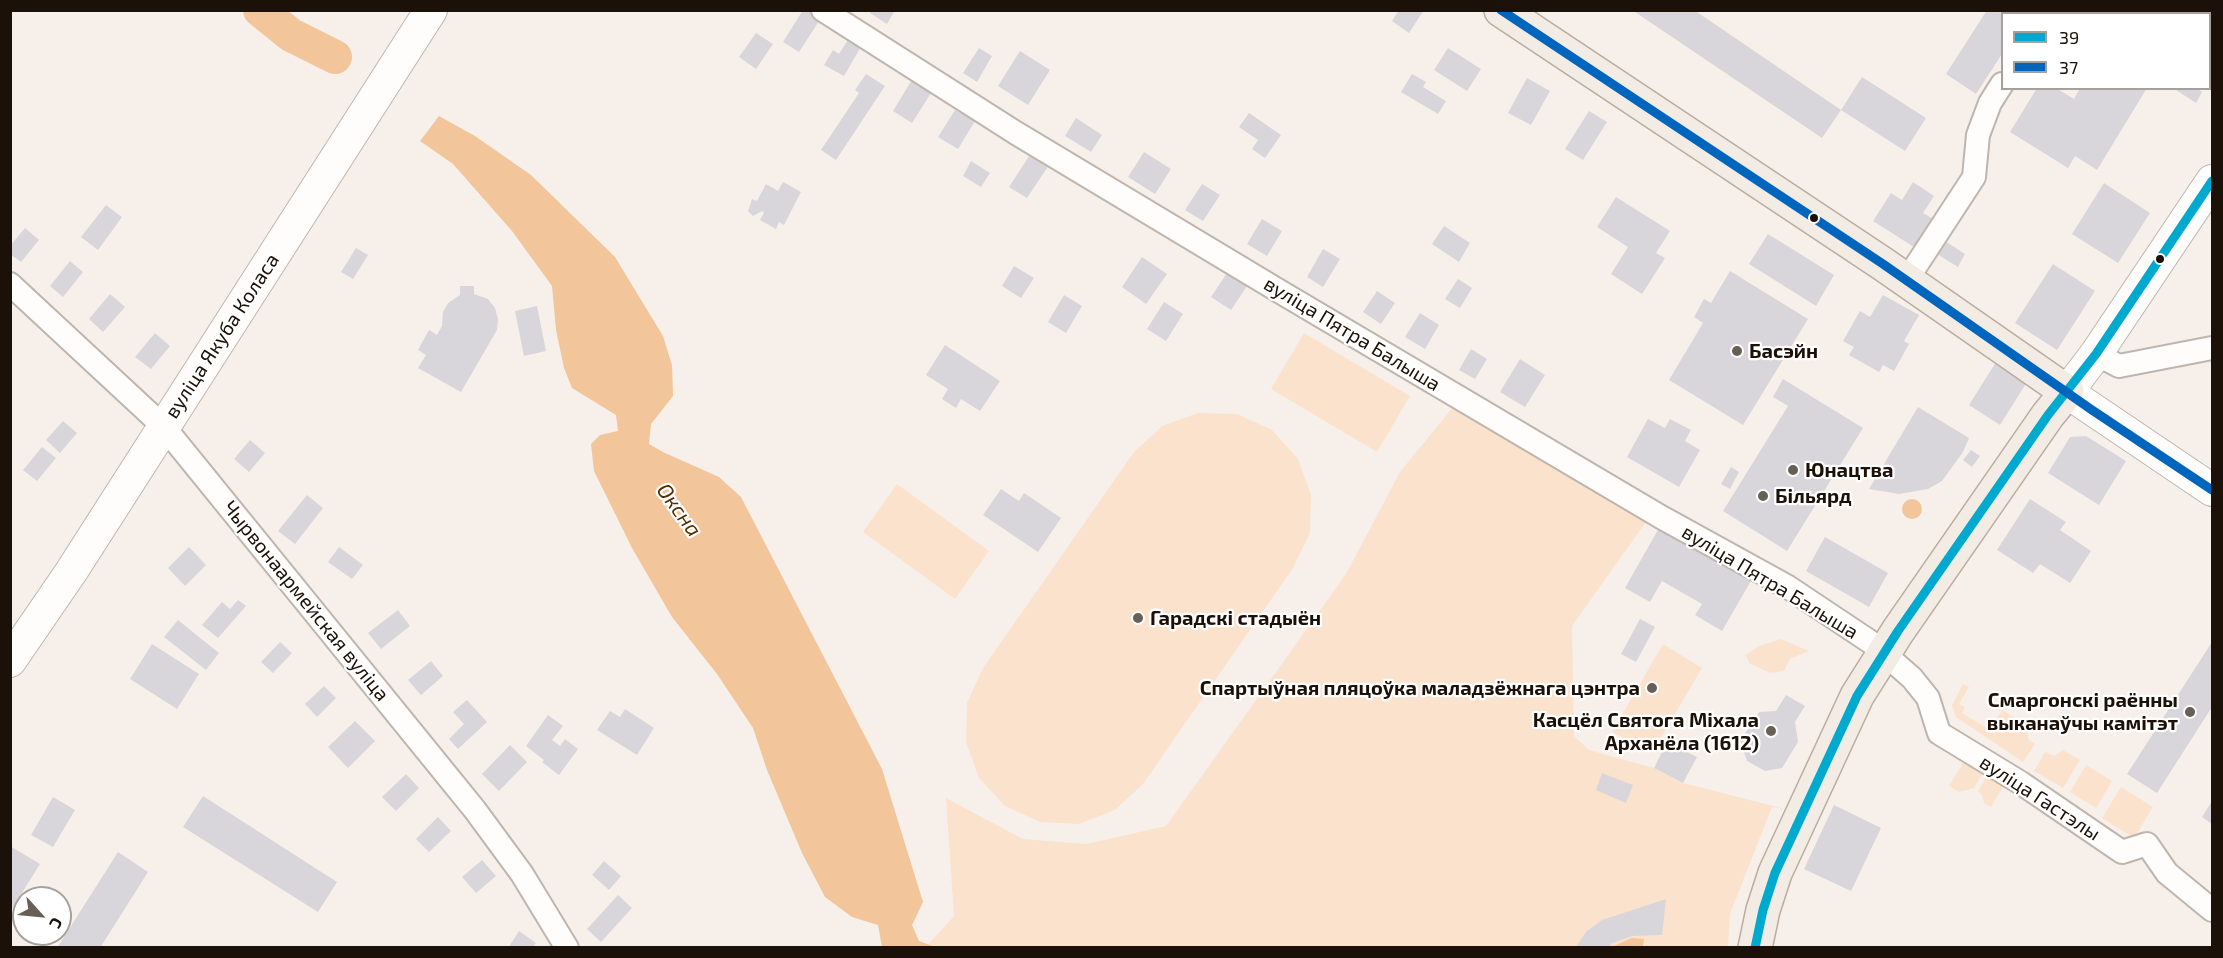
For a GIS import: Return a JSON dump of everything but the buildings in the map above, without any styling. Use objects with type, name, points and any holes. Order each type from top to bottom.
[{"type":"main road","name":"вуліца Якуба Коласа","points":[[10,661],[71,572],[431,10]]},
{"type":"main road","points":[[1501,10],[1906,281],[2212,490]]},
{"type":"main road","points":[[1755,946],[1775,873],[1857,696],[2048,415],[2096,354],[2212,181]]},
{"type":"street","name":"вуліца Пятра Балыша","points":[[823,10],[1016,133],[1661,517],[1788,587],[1885,652]]},
{"type":"street","points":[[1906,281],[1974,177],[1978,135],[1990,103],[2001,86]]},
{"type":"street","name":"Чырвонаармейская вуліца","points":[[10,284],[164,427],[475,810],[522,874],[567,948]]},
{"type":"street","points":[[2096,354],[2120,366],[2212,348]]},
{"type":"street","name":"вуліца Гастэлы","points":[[1885,652],[1912,678],[1928,698],[1939,733],[2021,783],[2122,852],[2148,844],[2167,873],[2212,910]]},
{"type":"shaded area","points":[[1304,333],[1410,396],[1377,452],[1271,389]]},
{"type":"shaded area","points":[[1458,401],[1637,512],[1646,522],[1572,626],[1574,736],[1589,750],[1654,768],[1683,783],[1785,809],[1772,807],[1730,914],[1728,947],[925,948],[954,916],[946,798],[1023,839],[1087,844],[1166,826],[1346,574],[1400,472]]},
{"type":"shaded area","name":"Гарадскі стадыён","points":[[1198,413],[1237,414],[1272,430],[1298,459],[1311,495],[1310,533],[1293,568],[1143,784],[1115,810],[1079,824],[1040,822],[1005,806],[979,778],[966,742],[967,703],[983,668],[1134,452],[1162,426]]},
{"type":"shaded area","points":[[897,484],[989,551],[955,599],[863,532]]},
{"type":"shaded area","points":[[1781,639],[1809,651],[1790,659],[1784,671],[1770,673],[1749,663],[1746,655],[1759,646]]},
{"type":"shaded area","points":[[1663,644],[1702,668],[1652,753],[1612,732]]},
{"type":"shaded area","points":[[1963,684],[1969,687],[1959,704],[1965,707],[1962,713],[1990,730],[2002,710],[2030,727],[2027,735],[2029,740],[2035,744],[2023,762],[1956,717],[1952,705]]},
{"type":"shaded area","points":[[2063,750],[2080,760],[2063,788],[2034,771],[2045,752],[2054,756]]},
{"type":"shaded area","points":[[1964,762],[1983,773],[1974,788],[1959,792],[1949,786]]},
{"type":"shaded area","points":[[2086,765],[2112,781],[2096,808],[2070,792]]},
{"type":"shaded area","points":[[1987,776],[2004,786],[1991,807],[1984,803],[1978,791]]},
{"type":"shaded area","points":[[2121,787],[2153,807],[2134,838],[2102,818]]},
{"type":"water","points":[[439,116],[475,136],[531,175],[615,257],[663,336],[672,365],[673,396],[651,424],[649,444],[719,477],[741,497],[882,769],[923,902],[912,925],[919,941],[935,947],[882,947],[878,925],[852,917],[825,897],[802,853],[767,770],[753,728],[717,674],[672,617],[632,548],[594,471],[591,444],[600,435],[618,431],[616,415],[572,388],[564,368],[556,330],[552,286],[512,231],[453,164],[420,141]]},
{"type":"water","points":[[1908,499],[1916,499],[1922,505],[1922,513],[1916,519],[1908,519],[1902,513],[1902,505]]},
{"type":"water","points":[[1632,938],[1644,939],[1643,947],[1612,947]]},
{"type":"waterway","name":"Оксна","points":[[260,10],[291,35],[335,57]]},
{"type":"transit line","name":"37","points":[[1501,10],[1883,264],[2092,410],[2212,490]]},
{"type":"transit line","name":"39","points":[[1755,948],[1763,910],[1775,873],[1857,696],[1898,631],[2048,415],[2096,354],[2212,181]]},
{"type":"place","name":"Басэйн","points":[[1737,351]]},
{"type":"place","name":"Юнацтва","points":[[1793,470]]},
{"type":"place","name":"Більярд","points":[[1763,496]]},
{"type":"place","name":"Гарадскі стадыён","points":[[1138,618]]},
{"type":"place","name":"Спартыўная пляцоўка маладзёжнага цэнтра","points":[[1652,688]]},
{"type":"place","name":"Смаргонскі раённы выканаўчы камітэт","points":[[2190,712]]},
{"type":"place","name":"Касцёл Святога Міхала Арханёла (1612)","points":[[1771,731]]}]
